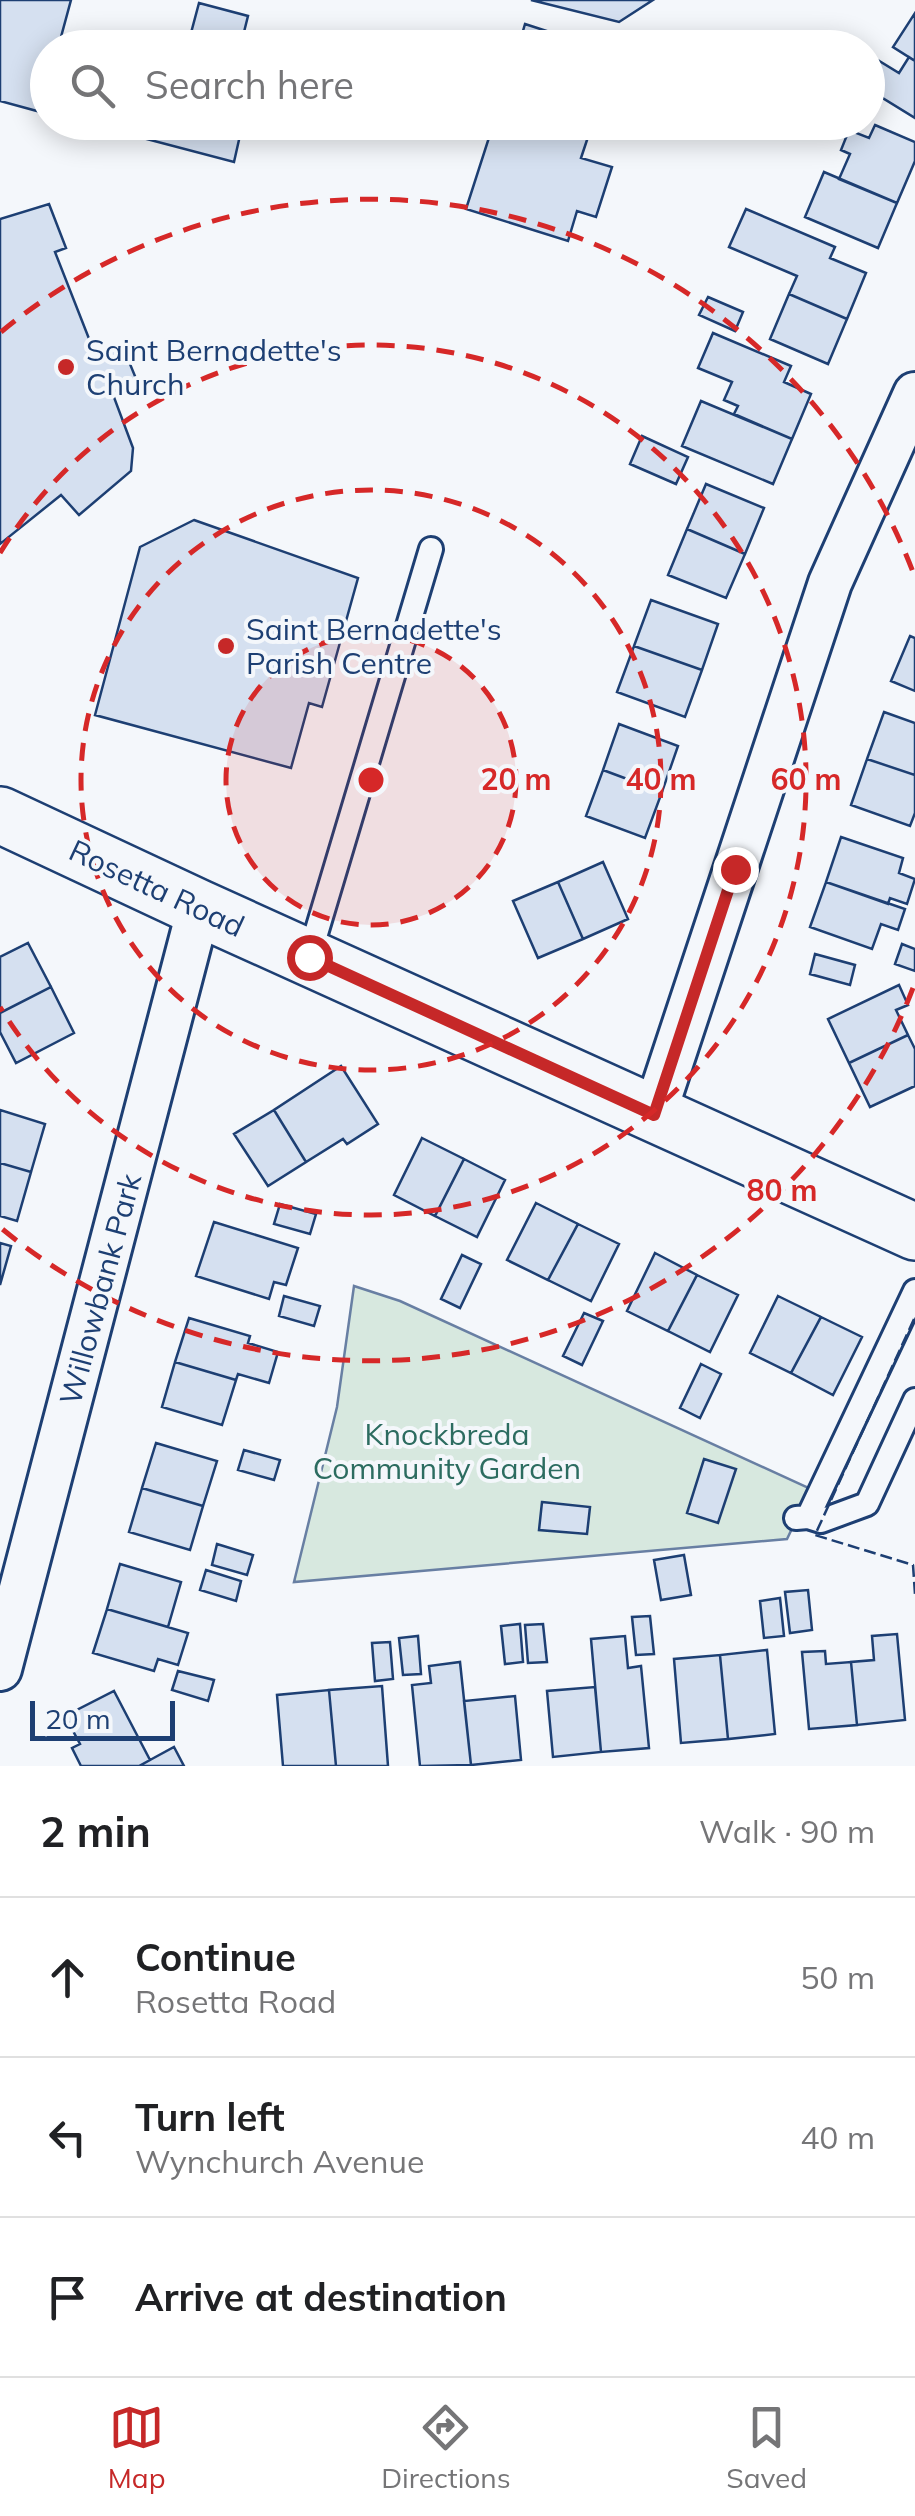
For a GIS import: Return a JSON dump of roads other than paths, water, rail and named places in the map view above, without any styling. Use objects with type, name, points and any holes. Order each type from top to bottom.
[{"type":"street","points":[[654,1115],[830,583],[915,394]]},
{"type":"street","name":"Rosetta Road","points":[[0,815],[915,1232]]},
{"type":"street","name":"Willowbank Park","points":[[0,1669],[199,908]]},
{"type":"lane","points":[[309,957],[431,550]]},
{"type":"lane","points":[[915,1292],[802,1518],[821,1521],[867,1504],[915,1400]]},
{"type":"place","name":"Saint Bernadette's Church","points":[[66,367]]},
{"type":"place","name":"Saint Bernadette's Parish Centre","points":[[226,646]]},
{"type":"park label","name":"Knockbreda Community Garden","points":[[447,1451]]}]
